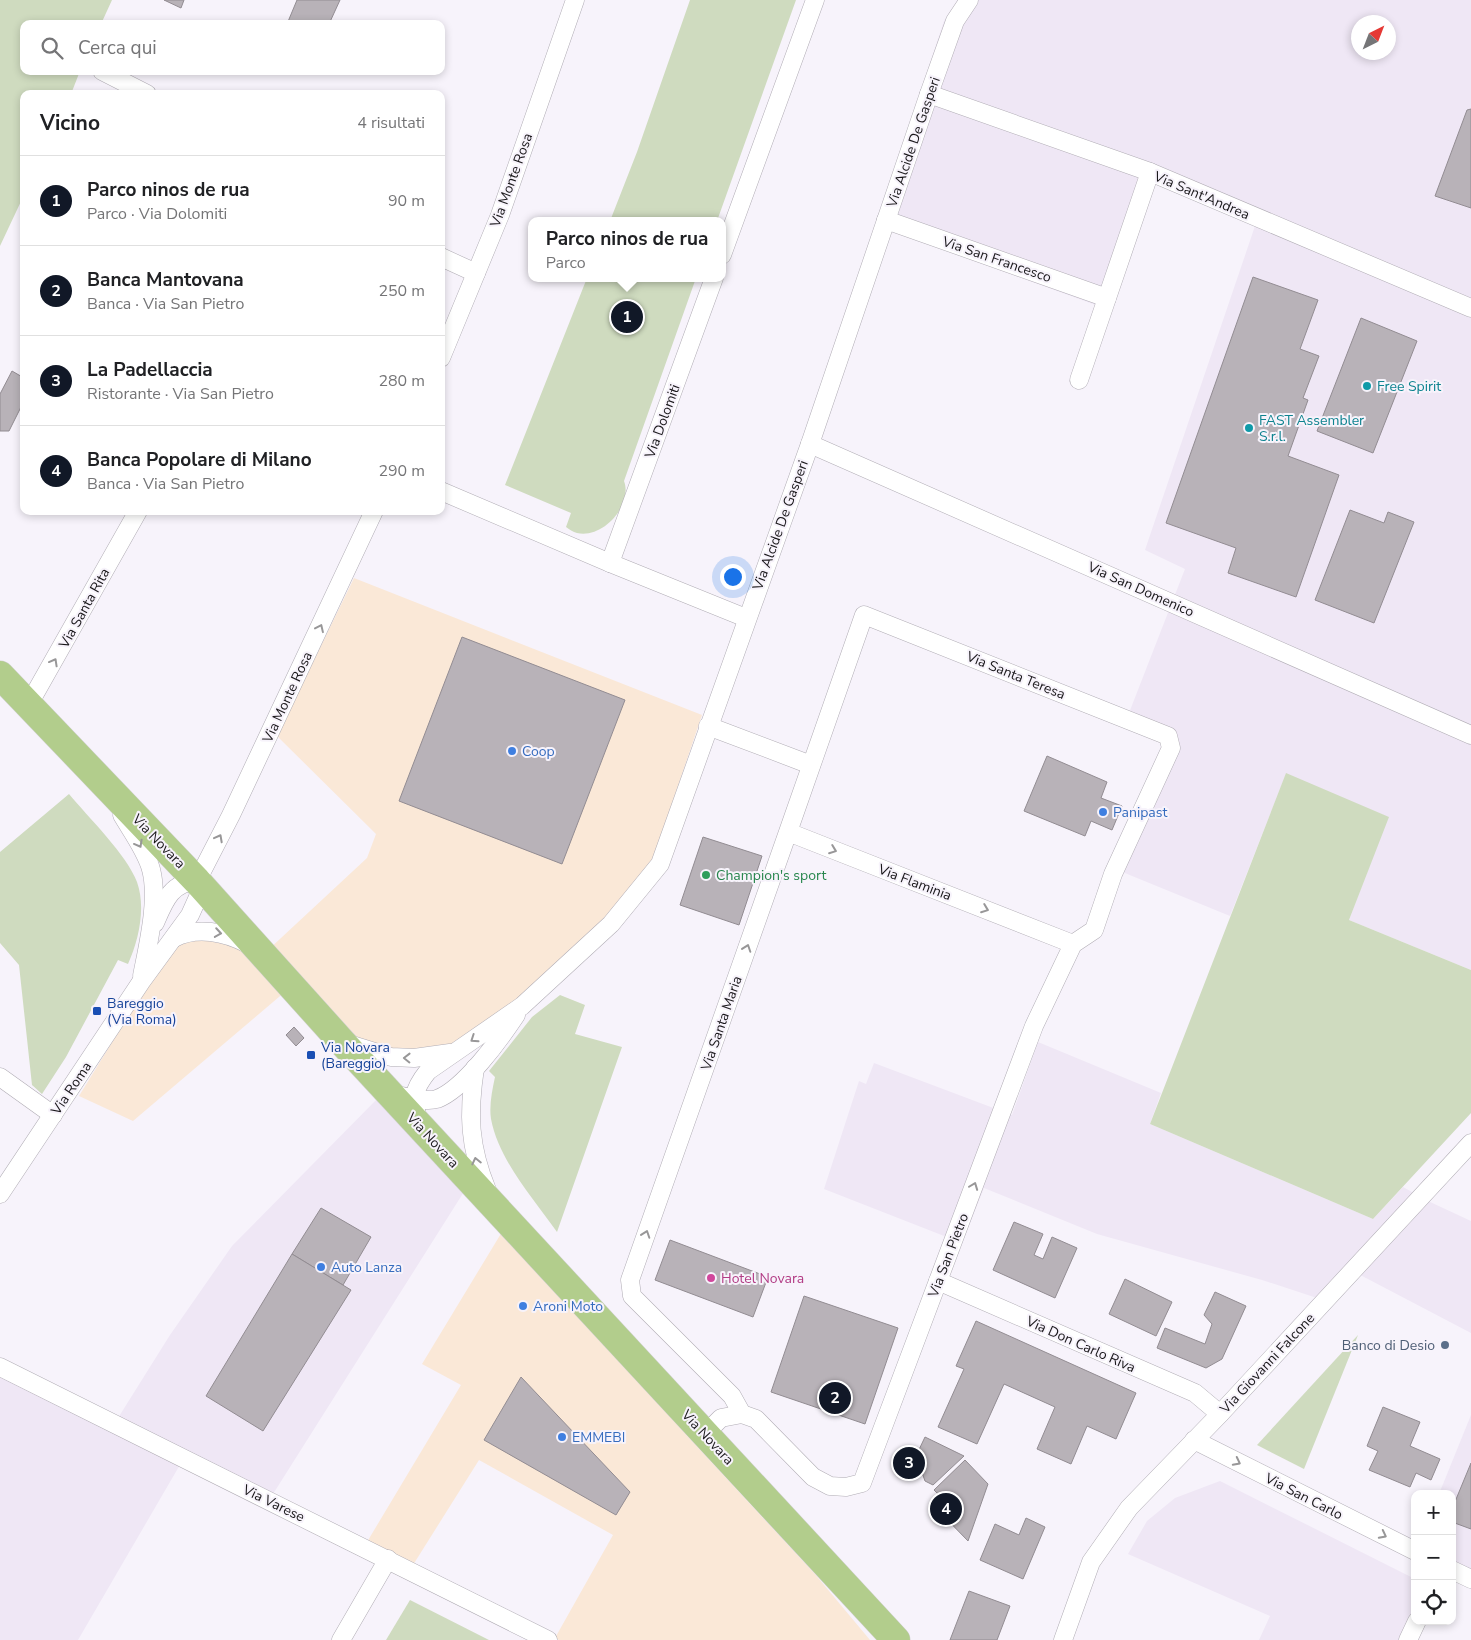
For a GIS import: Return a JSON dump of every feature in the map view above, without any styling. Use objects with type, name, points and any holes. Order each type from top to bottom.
[{"type":"main road","name":"Via Novara","points":[[2,674],[197,881],[341,1041],[407,1105],[494,1206],[896,1640]]},
{"type":"main road","name":"Via Novara","points":[[859,1601],[875,1640]]},
{"type":"street","name":"Via Monte Rosa","points":[[445,348],[500,214],[575,0]]},
{"type":"street","points":[[726,244],[815,0]]},
{"type":"street","name":"Via Alcide De Gasperi","points":[[407,1105],[416,1085],[428,1071],[522,1006],[612,924],[660,864],[746,618],[810,444],[955,21],[969,0]]},
{"type":"street","points":[[110,75],[139,90]]},
{"type":"street","name":"Via Sant'Andrea","points":[[929,94],[1150,172],[1471,308]]},
{"type":"street","points":[[1079,380],[1150,172]]},
{"type":"street","name":"Via San Francesco","points":[[886,220],[1107,298]]},
{"type":"street","points":[[445,259],[476,272]]},
{"type":"street","name":"Via Dolomiti","points":[[610,563],[713,282]]},
{"type":"street","name":"Via San Domenico","points":[[810,444],[1471,735]]},
{"type":"street","points":[[445,493],[746,618]]},
{"type":"street","name":"Via Santa Rita","points":[[29,704],[136,515]]},
{"type":"street","name":"Via Monte Rosa","points":[[197,881],[231,815],[372,515]]},
{"type":"street","name":"Via Santa Teresa","points":[[864,615],[1168,736],[1171,748],[1114,874],[1094,930],[1073,944]]},
{"type":"street","name":"Via Santa Maria","points":[[742,1414],[732,1396],[632,1296],[630,1280],[864,615]]},
{"type":"street","points":[[708,726],[811,765]]},
{"type":"street","points":[[107,786],[150,867],[152,914],[141,982]]},
{"type":"street","name":"Via Flaminia","points":[[788,832],[1073,944]]},
{"type":"street","points":[[148,941],[161,909],[173,890],[180,884],[197,881]]},
{"type":"street","name":"Via Roma","points":[[0,1194],[141,982],[174,938],[196,903],[200,890],[197,881]]},
{"type":"street","points":[[174,938],[183,934],[212,932],[238,939],[259,950]]},
{"type":"street","name":"Via San Pietro","points":[[742,1414],[756,1419],[813,1477],[830,1486],[846,1487],[862,1483],[1034,1026],[1073,944]]},
{"type":"street","name":"Via Alcide De Gasperi","points":[[407,1105],[436,1099],[450,1091],[475,1068],[522,1006]]},
{"type":"street","name":"Via Alcide De Gasperi","points":[[341,1041],[391,1057],[414,1058],[455,1052]]},
{"type":"street","points":[[475,1068],[470,1128],[476,1164],[494,1206]]},
{"type":"street","points":[[0,1076],[53,1115]]},
{"type":"street","name":"Via Giovanni Falcone","points":[[1063,1640],[1078,1592],[1090,1562],[1108,1534],[1129,1508],[1220,1414],[1471,1143]]},
{"type":"street","name":"Via Don Carlo Riva","points":[[938,1281],[1195,1393],[1220,1414]]},
{"type":"street","name":"Via Varese","points":[[0,1367],[548,1640]]},
{"type":"street","points":[[705,1434],[721,1418],[742,1414]]},
{"type":"street","name":"Via San Carlo","points":[[1194,1440],[1411,1549]]},
{"type":"street","points":[[341,1640],[388,1560]]},
{"type":"street","points":[[1456,1572],[1471,1579]]},
{"type":"street","name":"Via Giovanni Falcone","points":[[1049,1640],[1078,1592]]},
{"type":"street","points":[[1408,1640],[1415,1625]]},
{"type":"shaded area","points":[[958,0],[1471,0],[1471,970],[1349,920],[1388,817],[1286,774],[1230,916],[1115,869],[1177,733],[1129,713],[1185,569],[1145,550],[1255,226],[1155,183],[1112,311],[876,225],[944,21]]},
{"type":"shaded area","points":[[354,578],[702,715],[653,860],[606,917],[518,1001],[455,1046],[414,1053],[343,1037],[267,951],[367,858],[376,834],[277,736]]},
{"type":"shaded area","points":[[202,940],[231,945],[254,956],[286,991],[133,1121],[79,1096],[146,987],[181,943]]},
{"type":"shaded area","points":[[1038,1042],[1161,1093],[1150,1124],[1373,1219],[1403,1187],[1471,1221],[1471,1333],[1345,1267],[1317,1298],[1262,1280],[1097,1234],[984,1188],[962,1243],[824,1189],[859,1081],[866,1084],[874,1063],[1012,1115]]},
{"type":"shaded area","points":[[380,1096],[467,1187],[273,1494],[188,1451],[78,1640],[0,1640],[0,1358],[118,1418],[170,1335],[232,1246]]},
{"type":"shaded area","points":[[505,1227],[599,1327],[680,1428],[814,1573],[870,1640],[559,1640],[555,1638],[613,1535],[479,1460],[413,1565],[367,1542],[461,1385],[422,1364]]},
{"type":"shaded area","points":[[1471,1415],[1471,1574],[1456,1566],[1456,1490],[1441,1490]]},
{"type":"shaded area","points":[[1220,1481],[1411,1577],[1411,1614],[1400,1640],[1259,1640],[1270,1616],[1128,1554],[1147,1521],[1175,1498]]},
{"type":"green space","points":[[0,0],[112,0],[103,20],[20,20],[20,75],[78,75],[73,90],[20,90],[20,204],[0,246]]},
{"type":"green space","points":[[690,0],[796,0],[718,217],[612,217],[637,152]]},
{"type":"green space","points":[[585,282],[695,282],[624,481],[626,490],[624,500],[614,518],[597,531],[576,533],[566,527],[571,513],[505,485]]},
{"type":"green space","points":[[1286,773],[1389,817],[1349,920],[1471,970],[1471,1113],[1373,1219],[1150,1124]]},
{"type":"green space","points":[[69,794],[116,848],[132,871],[140,892],[141,913],[138,934],[128,964],[118,960],[66,1057],[42,1094],[32,1085],[19,965],[0,943],[0,852]]},
{"type":"green space","points":[[560,995],[585,1005],[575,1034],[622,1047],[557,1232],[518,1179],[501,1150],[490,1114],[495,1077],[489,1071],[532,1017]]},
{"type":"green space","points":[[1358,1335],[1304,1469],[1257,1445]]},
{"type":"green space","points":[[410,1600],[489,1640],[386,1640]]},
{"type":"building","points":[[164,0],[184,0],[181,8]]},
{"type":"building","points":[[297,0],[340,0],[331,20],[289,20]]},
{"type":"building","points":[[1471,109],[1471,208],[1435,196],[1467,110]]},
{"type":"building","name":"FAST Assembler S.r.l.","points":[[1253,277],[1318,300],[1300,349],[1319,356],[1303,398],[1308,400],[1288,456],[1339,475],[1296,597],[1228,573],[1236,548],[1166,523]]},
{"type":"building","name":"Free Spirit","points":[[1361,318],[1417,341],[1373,453],[1317,431]]},
{"type":"building","points":[[12,371],[20,376],[20,409],[9,431],[0,431],[0,394]]},
{"type":"building","points":[[1350,510],[1384,523],[1388,512],[1414,522],[1374,623],[1315,600]]},
{"type":"building","name":"Coop","points":[[462,637],[625,700],[562,864],[399,801]]},
{"type":"building","points":[[1047,756],[1107,782],[1101,798],[1122,806],[1112,830],[1091,821],[1085,836],[1024,811]]},
{"type":"building","points":[[703,837],[762,856],[739,925],[680,905]]},
{"type":"building","points":[[294,1027],[304,1038],[296,1046],[286,1035]]},
{"type":"building","points":[[321,1208],[371,1237],[343,1285],[292,1254]]},
{"type":"building","points":[[1014,1222],[1043,1234],[1034,1255],[1043,1259],[1052,1237],[1077,1248],[1055,1298],[993,1270]]},
{"type":"building","name":"Hotel Novara","points":[[670,1240],[768,1277],[753,1317],[655,1280]]},
{"type":"building","points":[[292,1254],[351,1290],[263,1431],[206,1396]]},
{"type":"building","points":[[1125,1279],[1172,1302],[1156,1336],[1109,1314]]},
{"type":"building","points":[[1215,1292],[1246,1306],[1222,1359],[1206,1368],[1157,1348],[1165,1328],[1205,1344],[1212,1324],[1204,1315]]},
{"type":"building","points":[[804,1296],[898,1328],[865,1424],[771,1392]]},
{"type":"building","points":[[976,1321],[1136,1393],[1116,1439],[1087,1426],[1071,1464],[1037,1449],[1055,1407],[1004,1384],[977,1444],[938,1427],[964,1369],[956,1366]]},
{"type":"building","points":[[521,1377],[630,1492],[616,1515],[484,1440]]},
{"type":"building","points":[[1383,1407],[1420,1422],[1410,1446],[1440,1459],[1431,1480],[1416,1473],[1410,1487],[1369,1470],[1378,1451],[1367,1446]]},
{"type":"building","points":[[925,1437],[964,1456],[933,1485],[925,1481],[916,1456]]},
{"type":"building","points":[[965,1460],[988,1484],[968,1541],[933,1505],[941,1497],[934,1490]]},
{"type":"building","points":[[1471,1463],[1471,1529],[1456,1523],[1456,1499]]},
{"type":"building","points":[[1026,1518],[1045,1527],[1023,1579],[980,1560],[995,1524],[1019,1535]]},
{"type":"building","points":[[969,1591],[1010,1606],[997,1640],[950,1640]]},
{"type":"place","name":"Parco ninos de rua","points":[[627,317]]},
{"type":"place","name":"Free Spirit","points":[[1367,386]]},
{"type":"place","name":"FAST Assembler S.r.l.","points":[[1249,428]]},
{"type":"place","name":"Coop","points":[[512,751]]},
{"type":"place","name":"Panipast","points":[[1103,812]]},
{"type":"place","name":"Champion's sport","points":[[706,875]]},
{"type":"place","name":"Bareggio (Via Roma)","points":[[97,1011]]},
{"type":"place","name":"Via Novara (Bareggio)","points":[[311,1055]]},
{"type":"place","name":"Auto Lanza","points":[[321,1267]]},
{"type":"place","name":"Hotel Novara","points":[[711,1278]]},
{"type":"place","name":"Aroni Moto","points":[[523,1306]]},
{"type":"place","name":"Banco di Desio","points":[[1445,1345]]},
{"type":"place","name":"Banca Mantovana","points":[[835,1398]]},
{"type":"place","name":"EMMEBI","points":[[562,1437]]},
{"type":"place","name":"La Padellaccia","points":[[909,1463]]},
{"type":"place","name":"Banca Popolare di Milano","points":[[946,1509]]}]
